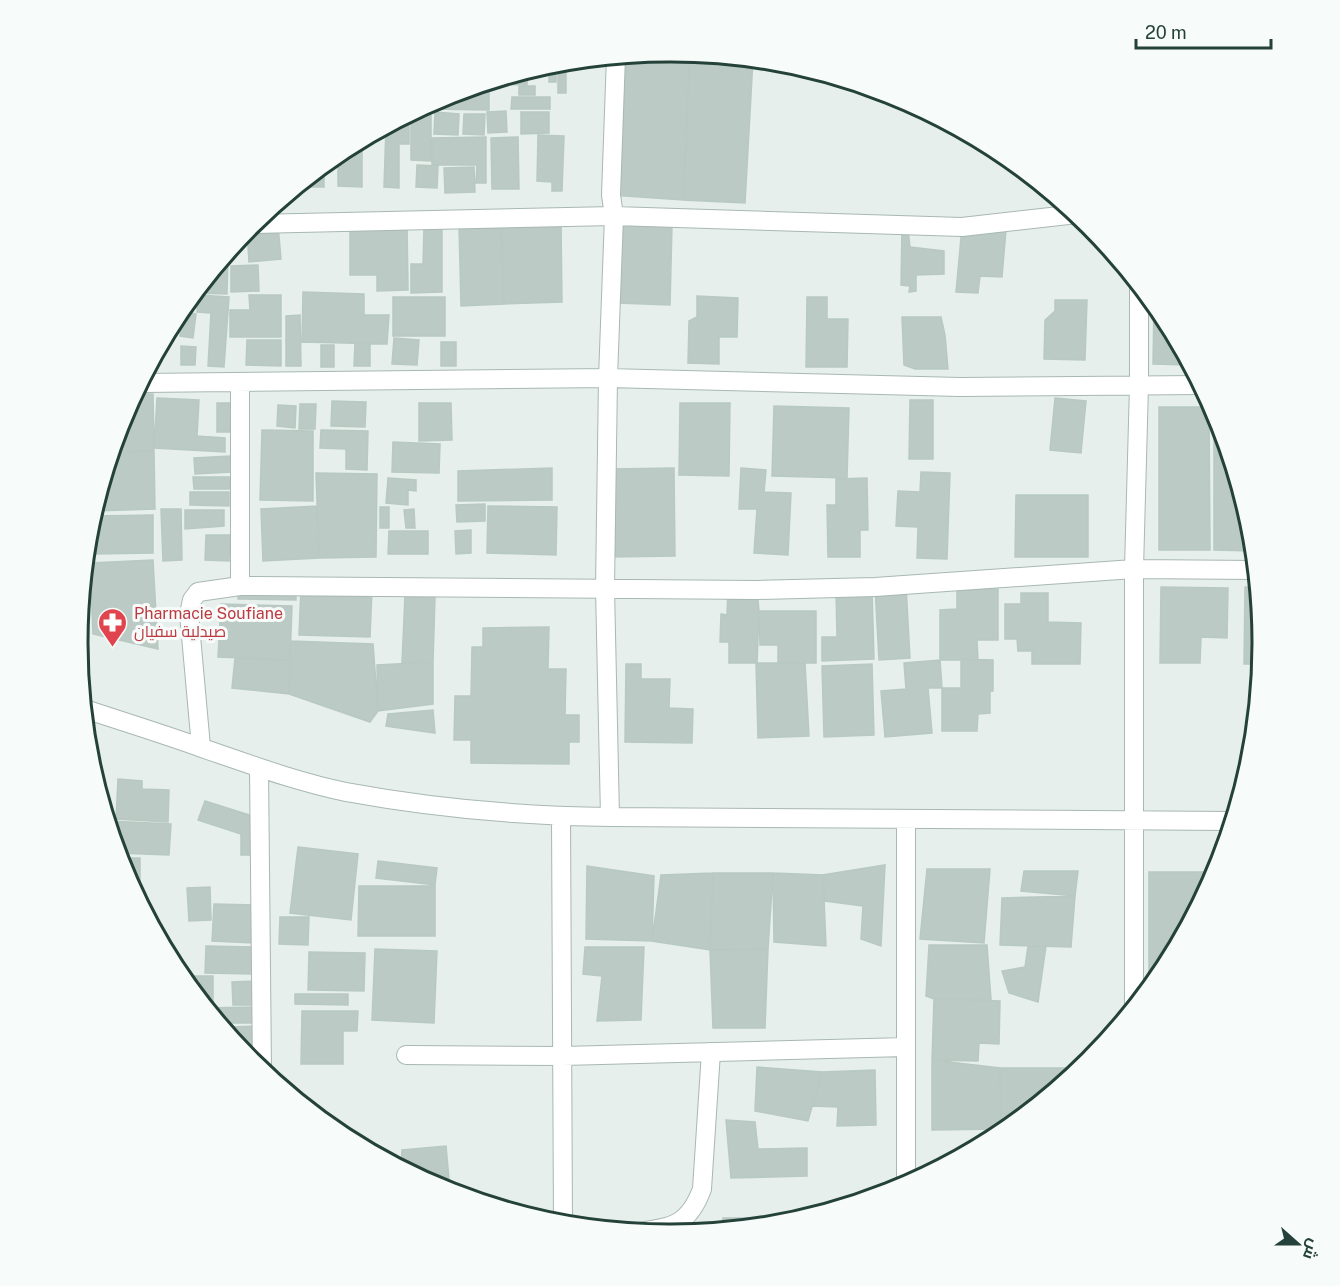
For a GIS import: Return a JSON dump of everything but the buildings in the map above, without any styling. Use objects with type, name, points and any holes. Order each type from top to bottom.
[{"type":"street","points":[[610,818],[605,588],[608,378],[614,216],[611,195],[616,64]]},
{"type":"street","points":[[268,224],[614,216],[962,227],[1063,216]]},
{"type":"street","points":[[1134,993],[1134,569],[1139,300]]},
{"type":"street","points":[[150,383],[608,378],[960,387],[1191,385]]},
{"type":"street","points":[[240,382],[240,585]]},
{"type":"street","points":[[201,747],[189,614],[192,600],[198,592],[240,585],[757,590],[875,587],[1134,569],[1247,570]]},
{"type":"street","points":[[92,711],[201,747],[259,769],[345,791],[448,808],[610,818],[1224,821]]},
{"type":"street","points":[[259,769],[262,1057]]},
{"type":"street","points":[[561,816],[563,1214]]},
{"type":"street","points":[[906,819],[906,1174]]},
{"type":"street","points":[[406,1055],[563,1056],[906,1047]]},
{"type":"street","points":[[673,1224],[683,1220],[696,1207],[702,1190],[711,1052]]},
{"type":"place","name":"Pharmacie Soufiane صيدلية سفيان","points":[[113,648]]}]
